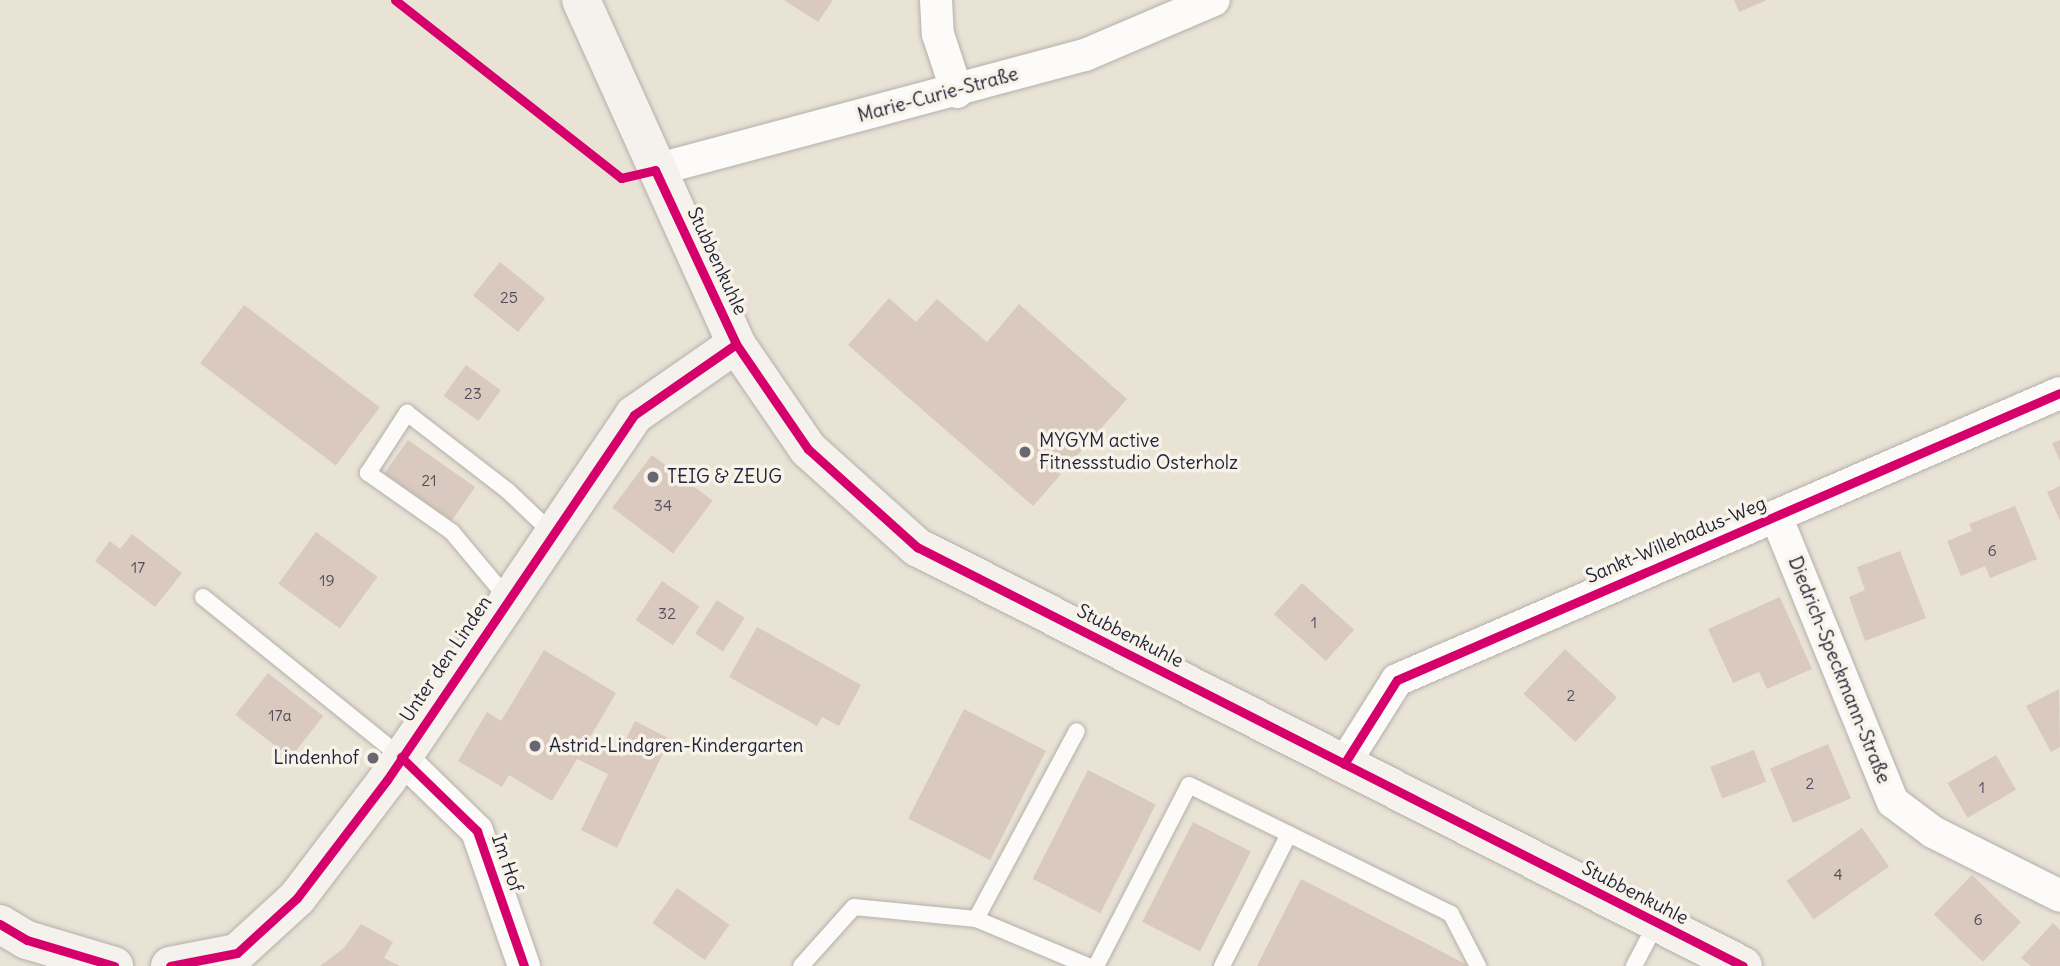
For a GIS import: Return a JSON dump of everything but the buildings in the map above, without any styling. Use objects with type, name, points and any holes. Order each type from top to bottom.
[{"type":"main road","name":"Stubbenkuhle","points":[[581,0],[736,344],[808,449],[916,547],[1743,966]]},
{"type":"main road","name":"Unter den Linden","points":[[170,966],[237,953],[297,898],[401,757],[634,415],[736,344]]},
{"type":"main road","points":[[0,924],[27,940],[114,966]]},
{"type":"street","points":[[936,0],[938,34],[957,92]]},
{"type":"street","name":"Marie-Curie-Straße","points":[[656,170],[957,92],[1085,55],[1214,0]]},
{"type":"street","name":"Sankt-Willehadus-Weg","points":[[1344,764],[1397,680],[2060,393]]},
{"type":"street","name":"Diedrich-Speckmann-Straße","points":[[1776,516],[1894,802],[1933,832],[2060,896]]},
{"type":"street","name":"Im Hof","points":[[401,757],[477,831],[524,966]]},
{"type":"lane","points":[[508,599],[452,532],[368,473],[407,414],[509,491],[553,534]]},
{"type":"lane","points":[[203,597],[401,757]]},
{"type":"lane","points":[[976,919],[1077,731]]},
{"type":"lane","points":[[1096,966],[1189,785],[1451,914],[1478,966]]},
{"type":"lane","points":[[1222,966],[1289,834]]},
{"type":"lane","points":[[801,966],[854,907],[976,919],[1088,966]]},
{"type":"lane","points":[[1634,966],[1656,924]]},
{"type":"cycle path","points":[[395,0],[621,178],[655,170],[736,344],[808,449],[917,547],[1743,966]]},
{"type":"cycle path","points":[[170,966],[237,953],[297,898],[387,780],[634,415],[736,344]]},
{"type":"cycle path","points":[[1344,764],[1397,680],[2060,393]]},
{"type":"cycle path","points":[[401,757],[477,831],[524,966]]},
{"type":"cycle path","points":[[0,924],[27,940],[114,966]]},
{"type":"place","name":"MYGYM active Fitnessstudio Osterholz","points":[[1025,452]]},
{"type":"place","name":"TEIG & ZEUG","points":[[653,477]]},
{"type":"place","name":"Astrid-Lindgren-Kindergarten","points":[[535,746]]},
{"type":"place","name":"Lindenhof","points":[[373,758]]}]
